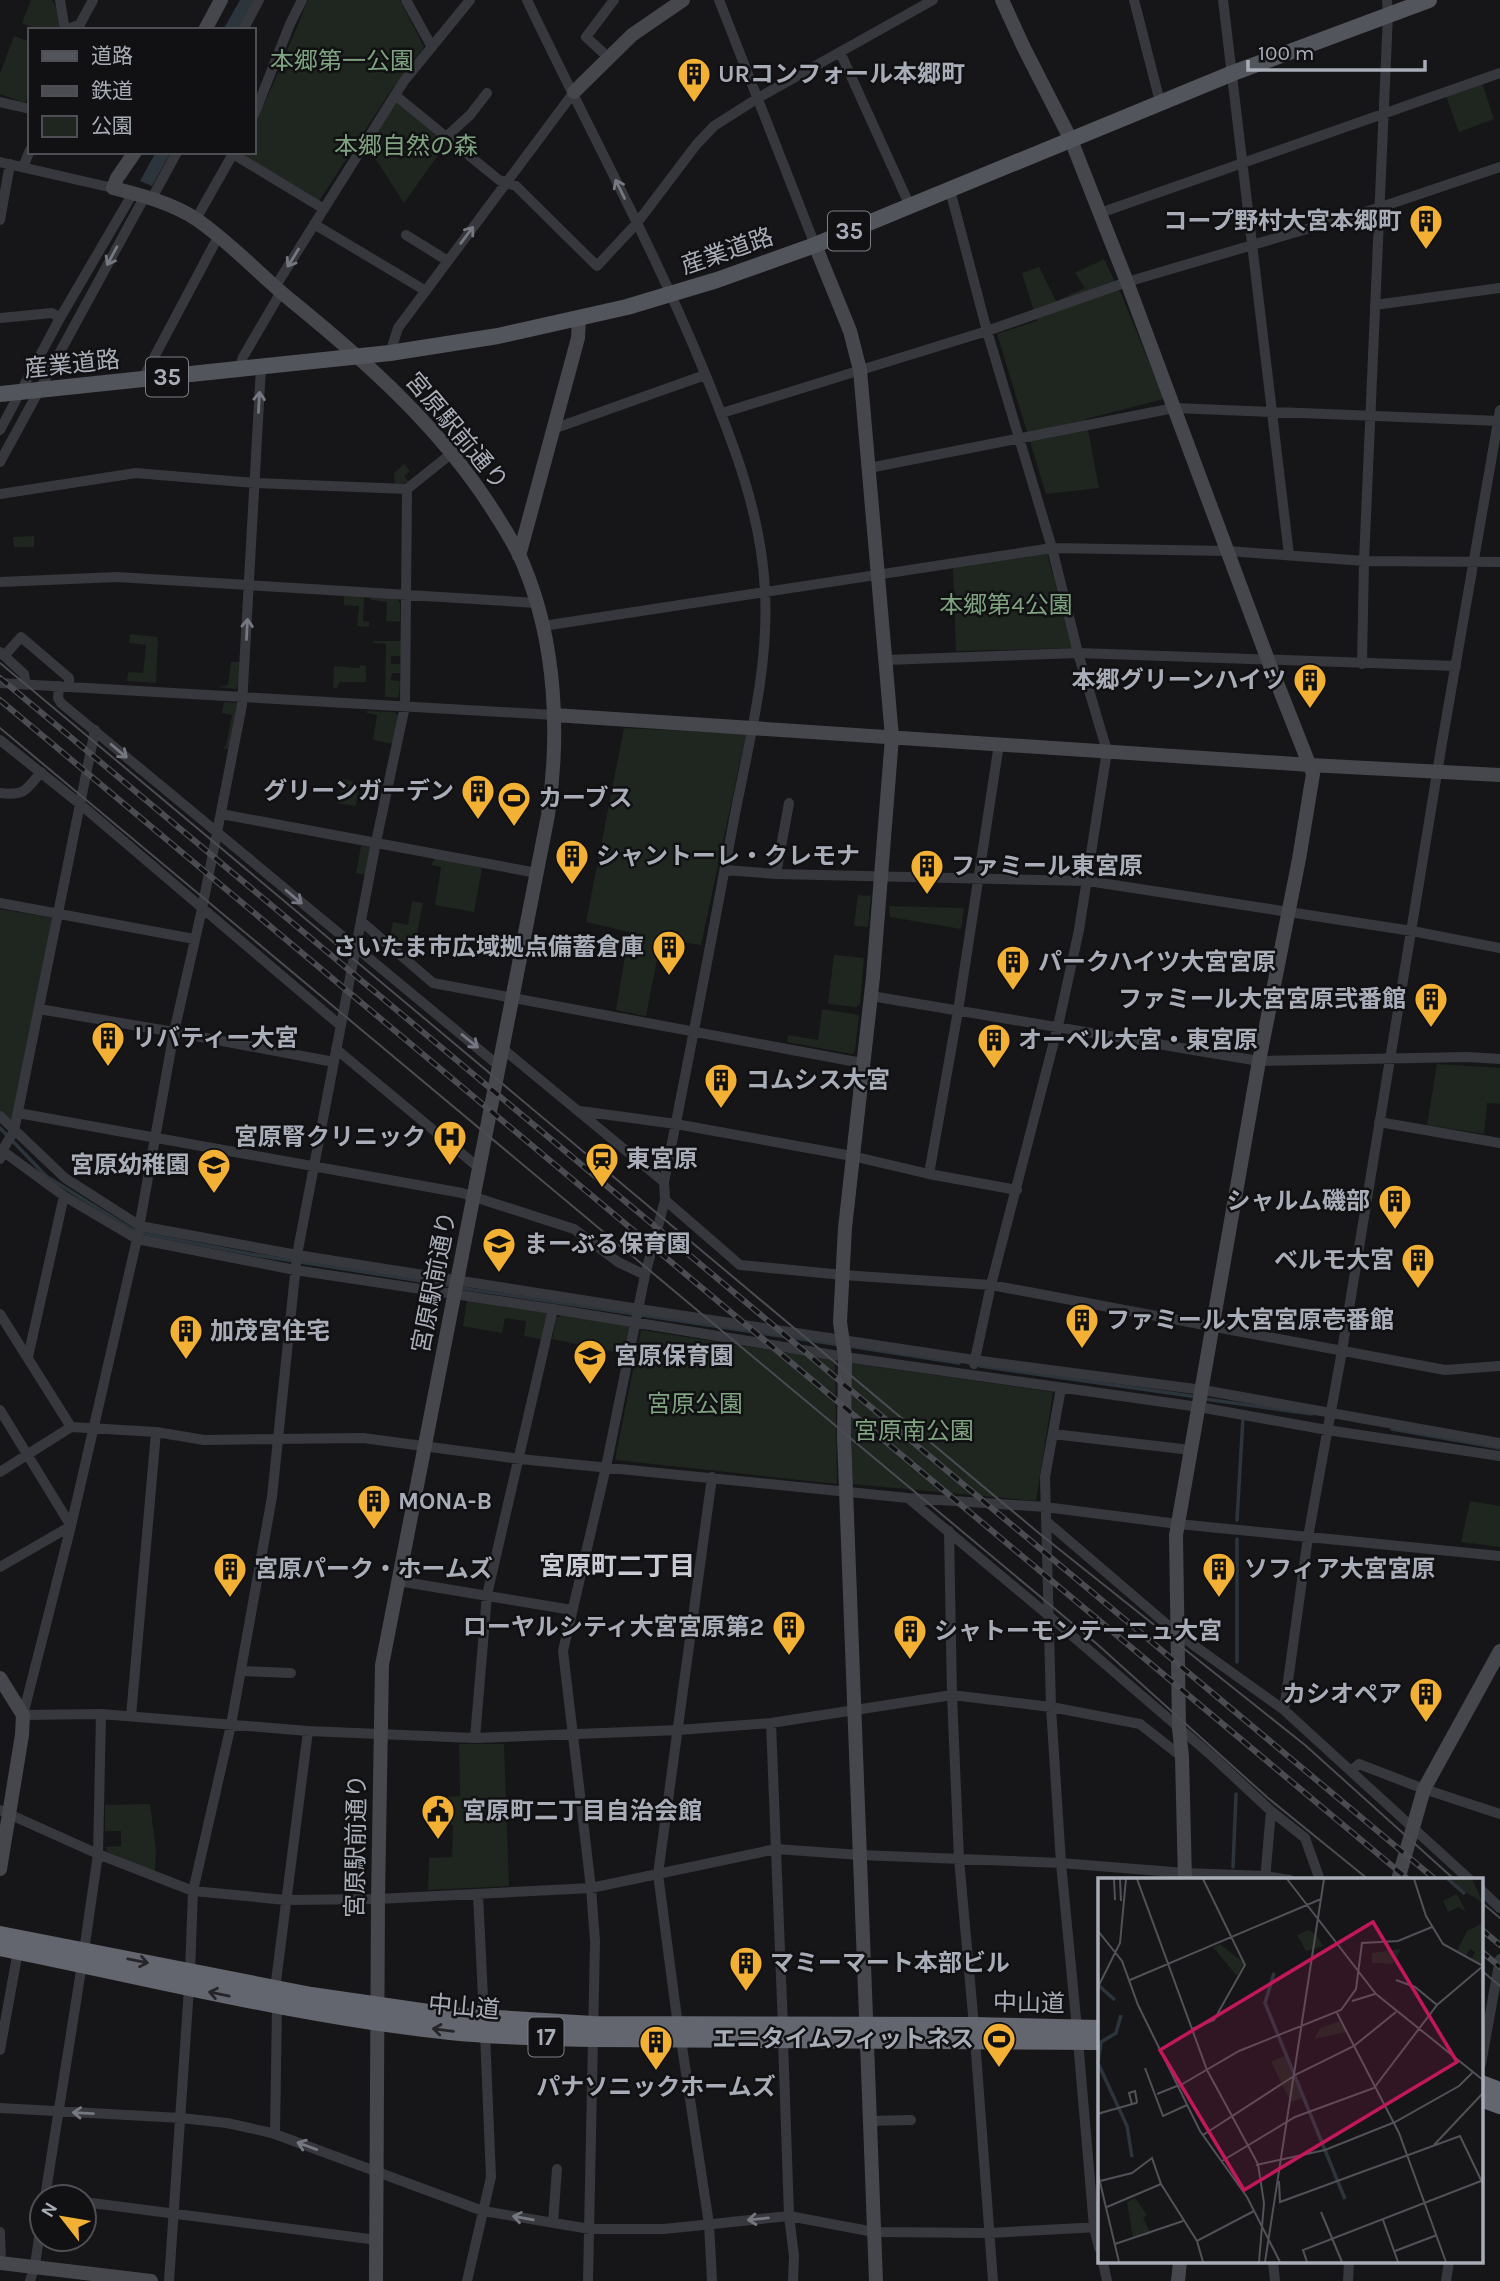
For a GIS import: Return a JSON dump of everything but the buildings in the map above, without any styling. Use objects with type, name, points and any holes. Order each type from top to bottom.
[{"type":"highway","name":"中山道","points":[[0,1935],[83,1957],[276,1997],[379,2014],[451,2032],[485,2026],[593,2032],[1078,2035],[1098,2041]]},
{"type":"highway","name":"中山道","points":[[0,1947],[83,1957]]},
{"type":"highway","name":"中山道","points":[[1078,2035],[1098,2029]]},
{"type":"highway","points":[[1482,2084],[1500,2091]]},
{"type":"highway","points":[[1482,2098],[1500,2105]]},
{"type":"main road","name":"産業道路","points":[[0,394],[390,353],[498,336],[672,294],[815,245],[1387,7],[1429,0]]},
{"type":"street","points":[[61,0],[66,28]]},
{"type":"street","points":[[71,28],[80,24],[93,0]]},
{"type":"street","points":[[206,28],[221,0]]},
{"type":"street","points":[[244,28],[259,0]]},
{"type":"street","points":[[256,110],[290,23],[302,0]]},
{"type":"street","points":[[406,0],[432,47]]},
{"type":"street","points":[[239,369],[278,289],[314,224],[395,96],[470,0]]},
{"type":"street","points":[[540,0],[529,5],[672,294],[722,413],[736,450],[755,517],[765,591],[762,667],[695,1031],[664,1182],[664,1200],[645,1275],[606,1467],[563,1651],[595,1941],[588,2281]]},
{"type":"street","points":[[609,58],[586,37],[614,0]]},
{"type":"street","points":[[390,353],[398,328],[574,92],[632,35],[683,0]]},
{"type":"street","points":[[719,0],[850,331],[860,370],[892,737],[871,996],[852,1156],[844,1275],[843,1347],[844,1437],[876,2281]]},
{"type":"street","points":[[395,96],[499,180],[516,186],[597,266],[637,223],[695,145],[714,127],[758,98],[933,0]]},
{"type":"street","points":[[1002,0],[1071,140],[1268,660],[1314,774],[1259,1061],[1214,1328],[1175,1535],[1185,1876]]},
{"type":"street","points":[[1134,0],[1160,102]]},
{"type":"street","points":[[1223,0],[1289,555]]},
{"type":"street","points":[[1362,664],[1387,7]]},
{"type":"street","points":[[840,52],[910,206]]},
{"type":"street","points":[[1100,213],[1500,73]]},
{"type":"street","points":[[446,137],[470,115],[487,93]]},
{"type":"street","points":[[0,102],[28,108]]},
{"type":"street","points":[[23,167],[28,154]]},
{"type":"street","points":[[0,220],[5,163],[113,188],[134,154]]},
{"type":"street","points":[[0,430],[60,318],[143,196],[175,154]]},
{"type":"street","points":[[196,219],[233,154]]},
{"type":"street","points":[[236,154],[324,209]]},
{"type":"street","points":[[722,413],[986,331],[1127,282],[1378,208],[1500,167]]},
{"type":"street","name":"宮原駅前通り","points":[[113,188],[143,196],[196,219],[360,356],[452,453],[497,516],[519,556],[537,603],[550,667],[554,715],[553,784],[382,1665],[376,2281]]},
{"type":"street","points":[[950,190],[986,331],[1052,548],[1078,653],[1107,751],[1088,881],[1058,1026],[991,1285],[972,1374]]},
{"type":"street","points":[[0,462],[143,196]]},
{"type":"street","points":[[314,224],[426,291]]},
{"type":"street","points":[[406,235],[448,261]]},
{"type":"street","points":[[142,380],[218,237]]},
{"type":"street","points":[[1375,305],[1500,288]]},
{"type":"street","points":[[0,318],[52,313],[60,318]]},
{"type":"street","points":[[519,556],[578,338],[579,318]]},
{"type":"street","points":[[0,1868],[4,1811],[22,1735],[23,1715],[71,1526],[137,1239],[174,1032],[202,909],[243,697],[261,367]]},
{"type":"street","points":[[553,429],[705,374]]},
{"type":"street","points":[[869,468],[1174,408],[1370,417],[1499,417],[1388,1059],[1342,1351],[1308,1537],[1284,1710]]},
{"type":"street","points":[[0,494],[136,473],[255,483],[407,489],[452,453]]},
{"type":"street","points":[[169,2281],[190,1980],[193,1891],[231,1725],[272,1496],[297,1255],[376,842],[405,706],[407,489]]},
{"type":"street","points":[[497,516],[515,522],[532,508]]},
{"type":"street","points":[[543,626],[1052,548],[1228,551],[1364,561],[1500,562]]},
{"type":"street","points":[[0,582],[117,577],[537,603]]},
{"type":"street","points":[[26,685],[24,674],[2,653],[20,636],[69,678],[58,698],[61,703],[499,1066]]},
{"type":"street","points":[[886,660],[1078,653],[1456,666]]},
{"type":"street","points":[[0,683],[1500,775]]},
{"type":"street","points":[[6,1145],[18,1113],[95,730]]},
{"type":"street","points":[[0,740],[80,804],[341,1026]]},
{"type":"street","points":[[929,1174],[958,1011],[999,744]]},
{"type":"street","points":[[0,793],[16,795],[25,792],[41,772]]},
{"type":"street","points":[[776,874],[789,803]]},
{"type":"street","points":[[221,814],[537,873]]},
{"type":"street","points":[[725,870],[776,874],[1088,881],[1412,931],[1500,948]]},
{"type":"street","points":[[0,904],[194,939]]},
{"type":"street","points":[[362,922],[433,983],[862,1063]]},
{"type":"street","points":[[871,996],[1259,1061],[1469,1056],[1500,1059]]},
{"type":"street","points":[[39,1009],[334,1062]]},
{"type":"street","points":[[503,1048],[664,1182]]},
{"type":"street","points":[[337,1049],[480,1168]]},
{"type":"street","points":[[580,1111],[676,1124],[1017,1189]]},
{"type":"street","points":[[18,1113],[474,1197],[574,1229],[618,1262],[645,1275]]},
{"type":"street","points":[[0,1116],[6,1145],[64,1196],[137,1239],[295,1269],[456,1288],[843,1347],[974,1360],[1201,1400],[1500,1443]]},
{"type":"street","points":[[1379,1122],[1500,1143]]},
{"type":"street","points":[[6,1145],[65,1178],[139,1226],[297,1255],[553,1309],[637,1316],[843,1347],[972,1374],[1062,1388],[1201,1400],[1329,1420],[1500,1456]]},
{"type":"street","points":[[27,1357],[64,1196]]},
{"type":"street","points":[[664,1200],[740,1265],[991,1285],[1445,1370],[1500,1366]]},
{"type":"street","points":[[475,1738],[487,1595],[553,1309]]},
{"type":"street","points":[[1,1319],[71,1427]]},
{"type":"street","points":[[0,2108],[227,2123],[275,2134],[483,2211],[590,2230],[664,2229],[789,2216],[874,2232],[989,2233],[1097,2227],[1061,1863],[1051,1707],[1045,1477],[1062,1388]]},
{"type":"street","points":[[0,1410],[71,1526]]},
{"type":"street","points":[[0,1472],[71,1427],[156,1432],[204,1440],[363,1438],[520,1459],[908,1498],[1045,1507],[1178,1524],[1500,1556]]},
{"type":"street","points":[[131,1716],[156,1432]]},
{"type":"street","points":[[1053,1434],[1191,1450]]},
{"type":"street","points":[[712,1477],[658,1874],[709,2224],[712,2281]]},
{"type":"street","points":[[908,1498],[1048,1615],[1305,1838],[1319,1878]]},
{"type":"street","points":[[1046,1521],[1178,1634],[1284,1710],[1468,1878]]},
{"type":"street","points":[[0,1567],[71,1526]]},
{"type":"street","points":[[949,1531],[959,1859],[993,2281]]},
{"type":"street","points":[[398,1581],[572,1610]]},
{"type":"street","points":[[1399,1878],[1424,1789],[1500,1651]]},
{"type":"street","points":[[241,1671],[291,1673]]},
{"type":"street","points":[[0,1678],[23,1715]]},
{"type":"street","points":[[23,1715],[101,1714],[308,1731],[475,1738],[679,1730],[771,1723],[952,1695],[1051,1707],[1140,1724],[1182,1756]]},
{"type":"street","points":[[47,2183],[98,1854],[101,1714]]},
{"type":"street","points":[[771,1723],[793,2281]]},
{"type":"street","points":[[275,2134],[276,1997],[308,1731]]},
{"type":"street","points":[[1352,1770],[1359,1764],[1500,1814]]},
{"type":"street","points":[[4,1811],[98,1854],[193,1891],[286,1900],[378,1899],[591,1888],[776,1849],[1061,1863],[1185,1876],[1265,1878],[1271,1811]]},
{"type":"street","points":[[1482,1891],[1500,1908]]},
{"type":"street","points":[[467,2281],[491,2177],[478,1894]]},
{"type":"street","points":[[0,2050],[18,1951]]},
{"type":"street","points":[[1482,2059],[1490,2015],[1497,1995],[1500,1959]]},
{"type":"street","points":[[1482,2009],[1490,2015]]},
{"type":"street","points":[[869,2121],[911,2120]]},
{"type":"street","points":[[553,2223],[557,2169]]},
{"type":"street","points":[[98,2204],[377,2240]]},
{"type":"street","points":[[0,2232],[1,2263],[98,2277],[151,2281]]},
{"type":"street","points":[[30,2281],[37,2253]]},
{"type":"green space","points":[[31,0],[52,0],[59,12],[59,28],[35,28],[22,23]]},
{"type":"green space","name":"本郷第一公園","points":[[308,0],[400,0],[424,47],[392,89],[319,201],[242,154],[256,154],[256,121]]},
{"type":"green space","points":[[14,36],[28,41],[28,96],[25,103],[0,94],[0,74]]},
{"type":"green space","points":[[1482,83],[1494,119],[1459,132],[1446,96]]},
{"type":"green space","name":"本郷自然の森","points":[[396,100],[448,141],[404,203],[368,147]]},
{"type":"green space","points":[[1104,259],[1164,399],[1086,419],[1099,488],[1046,494],[997,334],[1037,321],[1022,273],[1039,267],[1056,301],[1085,288],[1075,273]]},
{"type":"green space","points":[[404,464],[410,471],[404,476],[409,482],[395,485],[394,473]]},
{"type":"green space","points":[[34,536],[34,547],[14,547],[13,537]]},
{"type":"green space","name":"本郷第4公園","points":[[1047,553],[1072,648],[956,651],[953,568]]},
{"type":"green space","points":[[344,596],[364,597],[363,621],[369,622],[369,627],[357,626],[359,606],[344,605]]},
{"type":"green space","points":[[371,597],[397,599],[400,603],[400,622],[386,621],[387,602],[371,600]]},
{"type":"green space","points":[[130,634],[158,637],[156,683],[127,681],[128,672],[143,673],[146,645],[129,643]]},
{"type":"green space","points":[[373,641],[401,641],[401,656],[391,656],[391,664],[400,664],[400,673],[392,673],[391,680],[400,681],[397,698],[385,697],[386,644]]},
{"type":"green space","points":[[231,662],[241,662],[240,683],[236,689],[218,687],[228,685]]},
{"type":"green space","points":[[360,665],[366,666],[366,682],[340,682],[337,688],[333,688],[334,666],[360,668]]},
{"type":"green space","points":[[224,702],[238,703],[229,750],[223,748],[226,746],[232,715],[222,713]]},
{"type":"green space","points":[[367,711],[394,712],[398,715],[393,744],[373,740],[377,715]]},
{"type":"green space","points":[[624,728],[746,734],[701,945],[661,939],[646,1016],[616,1010],[629,932],[586,922]]},
{"type":"green space","points":[[343,779],[359,783],[356,806],[338,803]]},
{"type":"green space","points":[[361,846],[371,850],[366,875],[356,873]]},
{"type":"green space","points":[[435,858],[482,868],[474,912],[435,905],[441,867],[431,865]]},
{"type":"green space","points":[[858,895],[871,896],[868,927],[854,926]]},
{"type":"green space","points":[[412,901],[423,903],[415,943],[389,940],[384,935],[390,936],[393,922],[408,925]]},
{"type":"green space","points":[[889,906],[964,908],[961,929],[890,917]]},
{"type":"green space","points":[[0,909],[52,918],[11,1125],[0,1110]]},
{"type":"green space","points":[[834,955],[864,958],[860,1004],[856,1007],[828,1004]]},
{"type":"green space","points":[[822,1009],[859,1015],[855,1051],[852,1054],[787,1042],[788,1035],[818,1040]]},
{"type":"green space","points":[[1437,1064],[1500,1068],[1500,1104],[1487,1103],[1484,1134],[1427,1125]]},
{"type":"green space","points":[[467,1300],[545,1312],[549,1317],[545,1340],[524,1336],[526,1321],[505,1318],[502,1333],[463,1326]]},
{"type":"green space","points":[[561,1315],[627,1325],[630,1329],[625,1354],[552,1339],[556,1318]]},
{"type":"green space","name":"宮原公園","points":[[641,1330],[835,1360],[837,1484],[615,1460]]},
{"type":"green space","name":"宮原南公園","points":[[849,1363],[1053,1392],[1036,1501],[851,1484]]},
{"type":"green space","points":[[1470,1501],[1500,1506],[1500,1547],[1461,1542]]},
{"type":"green space","points":[[459,1744],[504,1744],[509,1886],[428,1890],[429,1858],[452,1857],[453,1825],[432,1824],[433,1798],[460,1796]]},
{"type":"green space","points":[[150,1804],[156,1850],[155,1872],[108,1852],[105,1847],[121,1846],[121,1831],[105,1831],[105,1805]]},
{"type":"shaded area","points":[[240,0],[255,0],[240,28],[224,28]]},
{"type":"shaded area","points":[[155,154],[170,154],[152,186],[140,181]]},
{"type":"waterway","points":[[0,1128],[46,1176],[136,1232],[250,1254],[453,1286]]},
{"type":"waterway","points":[[461,1288],[841,1345]]},
{"type":"waterway","points":[[849,1346],[959,1363]]},
{"type":"waterway","points":[[980,1366],[1198,1397]]},
{"type":"waterway","points":[[1205,1399],[1312,1414]]},
{"type":"waterway","points":[[1237,1520],[1243,1418]]},
{"type":"waterway","points":[[1392,1429],[1500,1448]]},
{"type":"waterway","points":[[1237,1539],[1237,1662]]},
{"type":"waterway","points":[[1233,1867],[1236,1794]]},
{"type":"tram line","points":[[0,663],[1040,1534],[1305,1745],[1453,1878]]},
{"type":"tram line","points":[[0,728],[1097,1644],[1268,1798],[1367,1878]]},
{"type":"tram line","points":[[1482,1903],[1500,1918]]},
{"type":"tram line","points":[[1482,1971],[1500,1986]]},
{"type":"railway","points":[[0,678],[1434,1878]]},
{"type":"railway","points":[[0,700],[1407,1878]]},
{"type":"railway","points":[[1482,1930],[1500,1945]]},
{"type":"railway","points":[[1482,1952],[1500,1967]]},
{"type":"place","name":"URコンフォール本郷町","points":[[694,104]]},
{"type":"place","name":"コープ野村大宮本郷町","points":[[1426,251]]},
{"type":"place","name":"本郷グリーンハイツ","points":[[1310,710]]},
{"type":"place","name":"グリーンガーデン","points":[[478,821]]},
{"type":"place","name":"カーブス","points":[[514,828]]},
{"type":"place","name":"シャントーレ・クレモナ","points":[[572,886]]},
{"type":"place","name":"ファミール東宮原","points":[[927,896]]},
{"type":"place","name":"さいたま市広域拠点備蓄倉庫","points":[[669,977]]},
{"type":"place","name":"パークハイツ大宮宮原","points":[[1013,992]]},
{"type":"place","name":"ファミール大宮宮原弐番館","points":[[1431,1029]]},
{"type":"place","name":"リバティー大宮","points":[[108,1068]]},
{"type":"place","name":"オーベル大宮・東宮原","points":[[994,1070]]},
{"type":"place","name":"コムシス大宮","points":[[721,1110]]},
{"type":"place","name":"宮原腎クリニック","points":[[450,1167]]},
{"type":"place","name":"東宮原","points":[[602,1189]]},
{"type":"place","name":"宮原幼稚園","points":[[214,1195]]},
{"type":"place","name":"シャルム磯部","points":[[1395,1231]]},
{"type":"place","name":"まーぶる保育園","points":[[499,1274]]},
{"type":"place","name":"ベルモ大宮","points":[[1418,1290]]},
{"type":"place","name":"ファミール大宮宮原壱番館","points":[[1082,1350]]},
{"type":"place","name":"加茂宮住宅","points":[[186,1361]]},
{"type":"place","name":"宮原保育園","points":[[590,1386]]},
{"type":"place","name":"MONA-B","points":[[374,1531]]},
{"type":"place","name":"宮原パーク・ホームズ","points":[[230,1599]]},
{"type":"place","name":"ソフィア大宮宮原","points":[[1219,1599]]},
{"type":"place","name":"ローヤルシティ大宮宮原第2","points":[[789,1657]]},
{"type":"place","name":"シャトーモンテーニュ大宮","points":[[910,1661]]},
{"type":"place","name":"カシオペア","points":[[1426,1724]]},
{"type":"place","name":"宮原町二丁目自治会館","points":[[438,1841]]},
{"type":"place","name":"マミーマート本部ビル","points":[[746,1993]]},
{"type":"place","name":"エニタイムフィットネス","points":[[999,2069]]},
{"type":"place","name":"パナソニックホームズ","points":[[656,2072]]},
{"type":"district","name":"宮原町二丁目","points":[[617,1566]]}]
